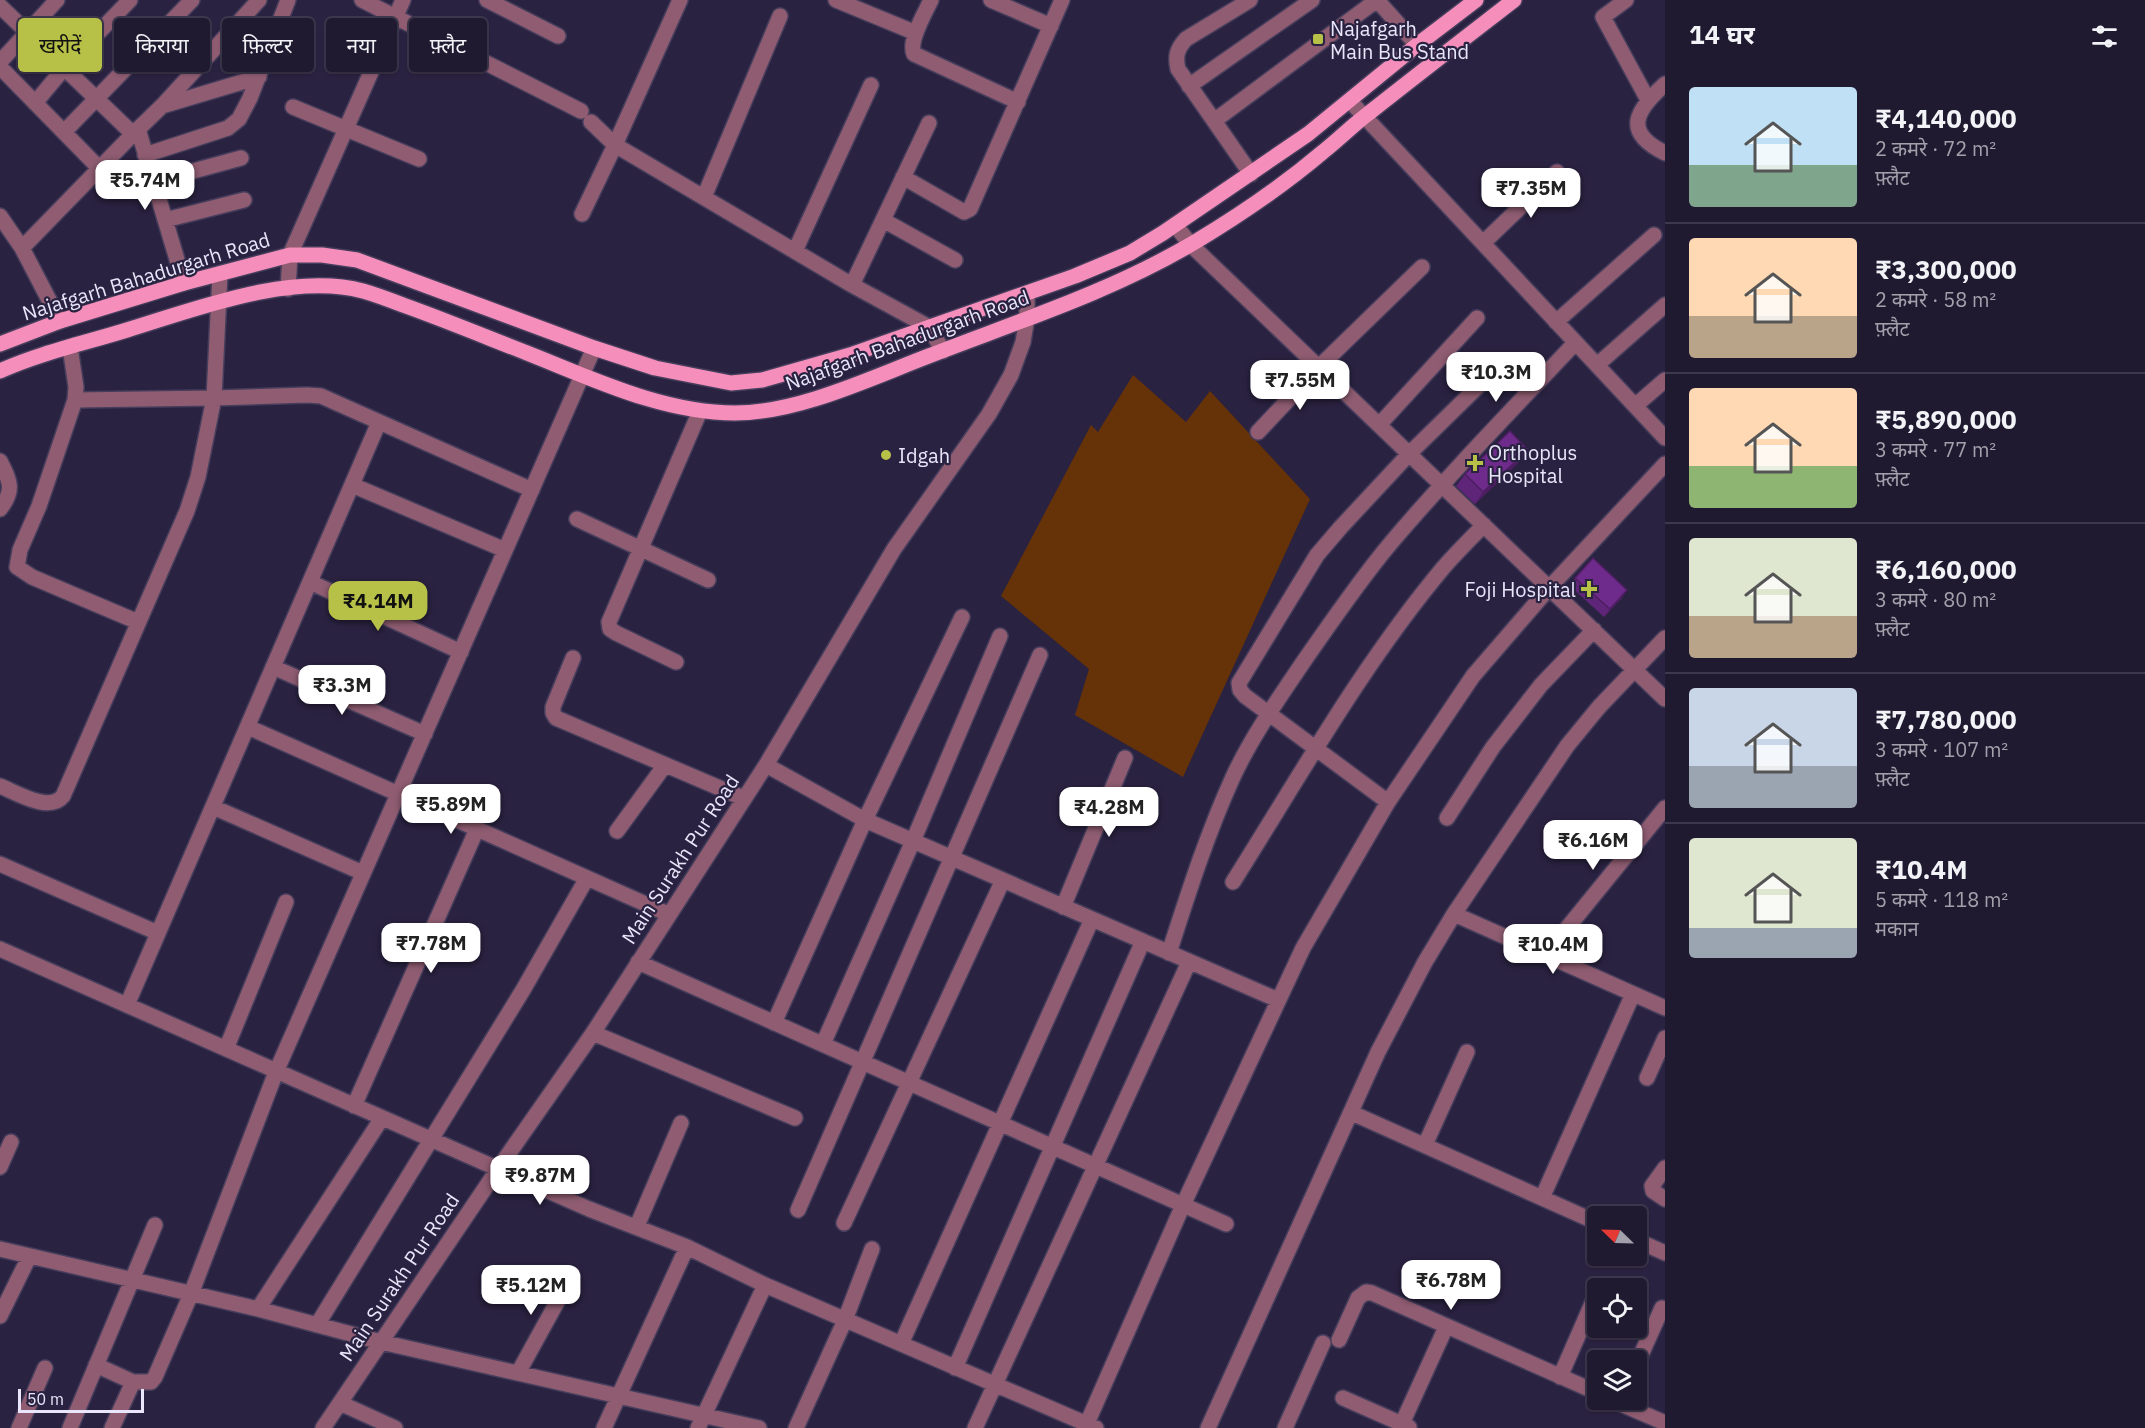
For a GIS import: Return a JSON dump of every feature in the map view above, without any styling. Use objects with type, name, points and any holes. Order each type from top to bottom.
[{"type":"main road","name":"Najafgarh Bahadurgarh Road","points":[[0,344],[60,321],[184,283],[290,255],[322,255],[357,260],[594,348],[655,368],[731,383],[762,380],[839,358],[929,327],[1027,293],[1130,253],[1308,134],[1476,0]]},
{"type":"main road","name":"Najafgarh Bahadurgarh Road","points":[[0,371],[70,347],[217,303],[288,289],[323,286],[362,291],[441,319],[582,375],[640,395],[700,411],[738,413],[781,408],[853,386],[1028,318],[1126,278],[1191,244],[1270,193],[1323,153],[1365,116],[1514,0]]},
{"type":"street","points":[[41,18],[57,0]]},
{"type":"street","points":[[102,28],[130,0]]},
{"type":"street","points":[[64,132],[192,0]]},
{"type":"street","points":[[22,248],[162,106],[259,0]]},
{"type":"street","points":[[145,155],[228,128],[239,118],[259,77],[288,0]]},
{"type":"street","points":[[362,0],[586,116],[615,145],[852,285],[929,327],[943,351]]},
{"type":"street","points":[[288,289],[290,255],[394,15],[403,0]]},
{"type":"street","points":[[487,0],[558,36]]},
{"type":"street","points":[[582,214],[680,0]]},
{"type":"street","points":[[836,0],[916,33]]},
{"type":"street","points":[[931,0],[916,33],[912,49],[914,54],[1018,102]]},
{"type":"street","points":[[991,0],[1051,26]]},
{"type":"street","points":[[903,177],[964,212],[968,212],[1062,0]]},
{"type":"street","points":[[1250,0],[1186,39],[1179,47],[1176,58],[1178,69],[1251,174]]},
{"type":"street","points":[[1190,86],[1312,0]]},
{"type":"street","points":[[1214,121],[1377,0],[1417,45]]},
{"type":"street","points":[[1626,0],[1603,17],[1648,100]]},
{"type":"street","points":[[0,6],[18,23]]},
{"type":"street","points":[[704,197],[780,16]]},
{"type":"street","points":[[0,62],[18,43]]},
{"type":"street","points":[[0,67],[99,168]]},
{"type":"street","points":[[35,103],[60,72]]},
{"type":"street","points":[[69,72],[135,132],[145,155],[184,283]]},
{"type":"street","points":[[162,106],[259,77]]},
{"type":"street","points":[[1665,84],[1648,100],[1640,114],[1637,126],[1639,134],[1647,144],[1665,153]]},
{"type":"street","points":[[795,251],[870,85]]},
{"type":"street","points":[[1350,100],[1665,438]]},
{"type":"street","points":[[293,107],[419,159]]},
{"type":"street","points":[[852,285],[929,123]]},
{"type":"street","points":[[153,182],[241,158]]},
{"type":"street","points":[[1483,243],[1557,172]]},
{"type":"street","points":[[165,220],[244,200]]},
{"type":"street","points":[[0,216],[22,248],[60,321]]},
{"type":"street","points":[[883,220],[954,260]]},
{"type":"street","points":[[1175,225],[1191,244],[1665,699]]},
{"type":"street","points":[[1556,322],[1654,235]]},
{"type":"street","points":[[1258,432],[1319,367],[1422,267]]},
{"type":"street","points":[[0,786],[38,801],[50,803],[59,801],[187,511],[198,477],[214,398],[220,274]]},
{"type":"street","name":"Main Surakh Pur Road","points":[[323,1428],[592,1033],[766,765],[894,549],[989,414],[1011,375],[1023,342],[1028,318],[1027,293]]},
{"type":"street","points":[[1597,366],[1665,305]]},
{"type":"street","points":[[1379,424],[1477,318]]},
{"type":"street","points":[[1169,953],[1186,897],[1233,777],[1269,714],[1348,597],[1389,544],[1441,485],[1575,343]]},
{"type":"street","points":[[70,347],[76,387],[75,400],[39,506],[20,550],[17,567],[32,577],[138,622]]},
{"type":"street","points":[[96,1365],[133,1382],[153,1381],[192,1294],[276,1072],[594,348]]},
{"type":"street","points":[[1388,802],[1245,696],[1240,690],[1239,683],[1317,555],[1409,454],[1502,363]]},
{"type":"street","points":[[1635,406],[1665,380]]},
{"type":"street","points":[[75,400],[321,396],[532,490]]},
{"type":"street","points":[[676,662],[610,629],[609,622],[700,411]]},
{"type":"street","points":[[127,1005],[379,422]]},
{"type":"street","points":[[0,461],[10,489],[8,499],[0,509]]},
{"type":"street","points":[[0,949],[589,1209],[687,1246],[765,1285],[1089,1427],[1183,1204],[1278,1000],[1317,921],[1388,802],[1473,676],[1549,588],[1665,464]]},
{"type":"street","points":[[352,485],[505,550]]},
{"type":"street","points":[[577,519],[708,580]]},
{"type":"street","points":[[1233,882],[1316,748],[1394,633],[1444,568],[1484,525]]},
{"type":"street","points":[[310,582],[460,652]]},
{"type":"street","points":[[774,1023],[865,820],[962,617]]},
{"type":"street","points":[[1448,818],[1493,747],[1541,685],[1594,630]]},
{"type":"street","points":[[823,1044],[1000,636]]},
{"type":"street","points":[[1208,1428],[1397,1013],[1454,914],[1567,746],[1634,669],[1665,638]]},
{"type":"street","points":[[798,1210],[1040,655]]},
{"type":"street","points":[[573,658],[553,707],[556,718],[743,798]]},
{"type":"street","points":[[273,667],[425,734]]},
{"type":"street","points":[[248,727],[668,914]]},
{"type":"street","points":[[1063,907],[1125,758]]},
{"type":"street","points":[[617,831],[665,765]]},
{"type":"street","points":[[766,765],[865,820],[1278,1000]]},
{"type":"street","points":[[213,807],[363,873]]},
{"type":"street","points":[[1546,954],[1665,808]]},
{"type":"street","points":[[354,1106],[477,829]]},
{"type":"street","points":[[0,864],[158,933]]},
{"type":"street","points":[[317,1325],[523,990],[587,878]]},
{"type":"street","points":[[844,1223],[1003,880]]},
{"type":"street","points":[[226,1049],[286,902]]},
{"type":"street","points":[[1454,914],[1665,1008]]},
{"type":"street","points":[[901,1344],[1092,919]]},
{"type":"street","points":[[956,1368],[1143,941]]},
{"type":"street","points":[[638,962],[1226,1224]]},
{"type":"street","points":[[975,1428],[1189,962]]},
{"type":"street","points":[[1542,1198],[1633,994]]},
{"type":"street","points":[[592,1033],[795,1118]]},
{"type":"street","points":[[1647,1078],[1665,1038]]},
{"type":"street","points":[[1425,1145],[1467,1052]]},
{"type":"street","points":[[1352,1113],[1587,1217]]},
{"type":"street","points":[[258,1309],[382,1118]]},
{"type":"street","points":[[637,1226],[681,1123]]},
{"type":"street","points":[[0,1167],[11,1142]]},
{"type":"street","points":[[1665,1168],[1652,1186],[1653,1191],[1665,1199]]},
{"type":"street","points":[[70,1428],[155,1225]]},
{"type":"street","points":[[1647,1245],[1665,1253]]},
{"type":"street","points":[[604,1428],[687,1246]]},
{"type":"street","points":[[0,1249],[258,1309],[381,1342],[620,1395],[701,1421],[759,1428]]},
{"type":"street","points":[[796,1428],[845,1320],[872,1249]]},
{"type":"street","points":[[0,1317],[29,1257]]},
{"type":"street","points":[[518,1373],[572,1275]]},
{"type":"street","points":[[701,1421],[765,1285]]},
{"type":"street","points":[[1339,1340],[1358,1298],[1366,1292],[1587,1388]]},
{"type":"street","points":[[1643,1350],[1662,1308]]},
{"type":"street","points":[[1560,1377],[1587,1316]]},
{"type":"street","points":[[1343,1398],[1404,1427],[1446,1327]]},
{"type":"street","points":[[1286,1428],[1323,1343]]},
{"type":"street","points":[[20,1428],[45,1368]]},
{"type":"street","points":[[112,1428],[133,1382]]},
{"type":"street","points":[[340,1403],[395,1428]]},
{"type":"street","points":[[1642,1410],[1663,1418]]},
{"type":"shaded area","points":[[1133,375],[1186,422],[1210,391],[1310,499],[1183,777],[1075,715],[1089,669],[1001,596],[1091,425],[1098,432]]},
{"type":"building","points":[[1510,431],[1528,450],[1483,492],[1465,474]]},
{"type":"building","points":[[1593,558],[1627,590],[1610,609],[1575,578]]},
{"type":"place","name":"Najafgarh Main Bus Stand","points":[[1318,39]]},
{"type":"place","name":"Idgah","points":[[886,455]]},
{"type":"place","name":"Orthoplus Hospital","points":[[1475,463]]},
{"type":"place","name":"Foji Hospital","points":[[1589,589]]}]
